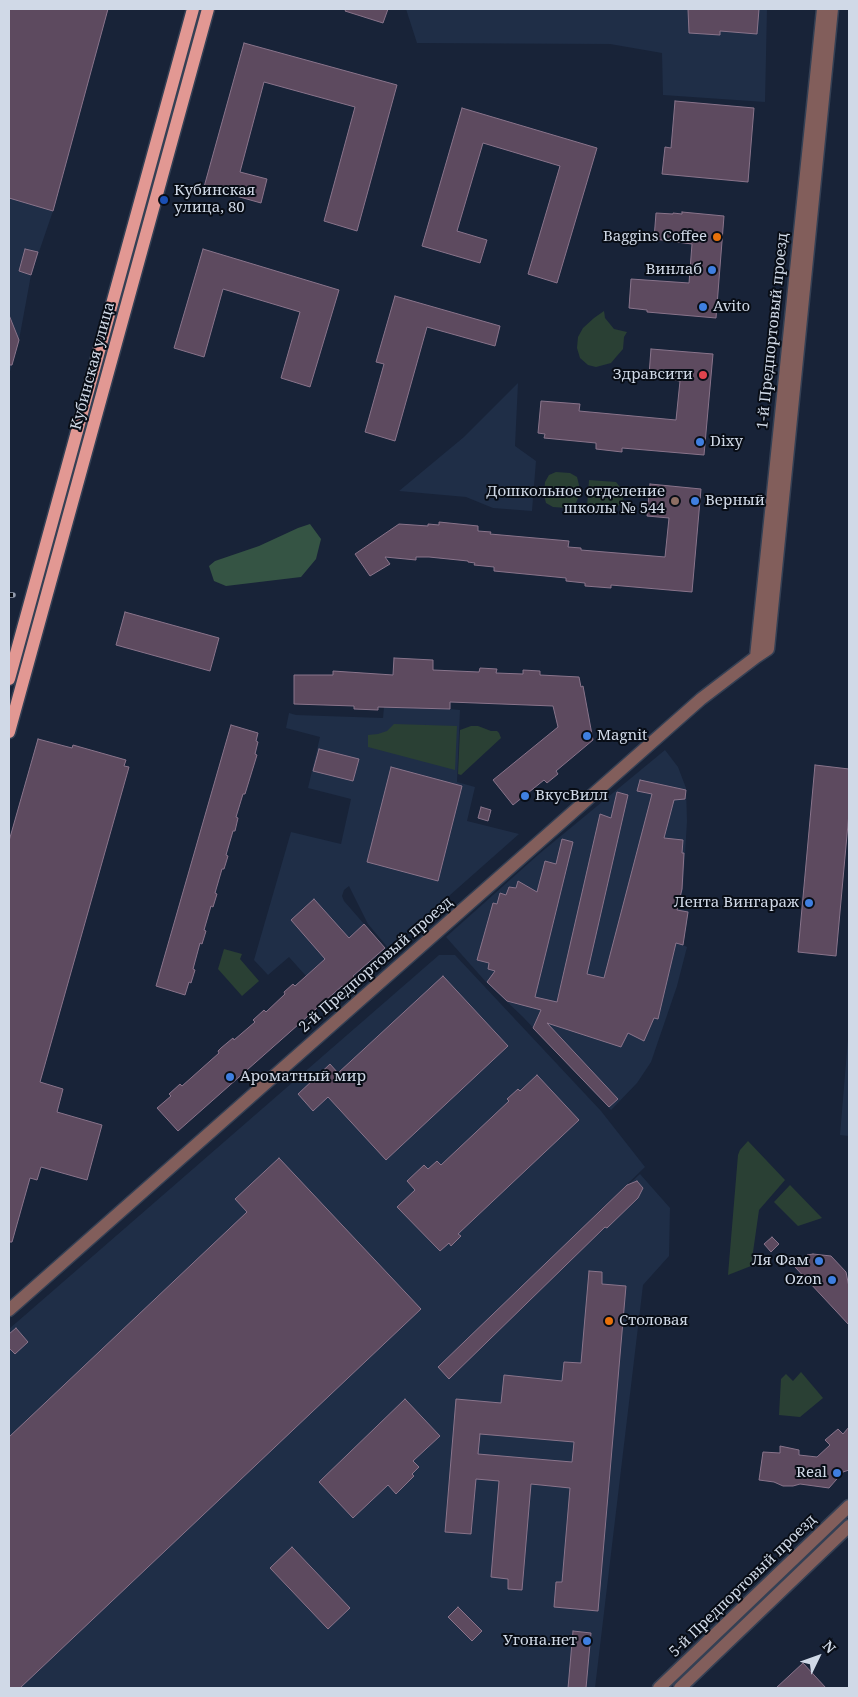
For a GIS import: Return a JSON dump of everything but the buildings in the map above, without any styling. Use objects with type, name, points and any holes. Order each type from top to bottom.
[{"type":"main road","name":"Кубинская улица","points":[[9,679],[194,9]]},
{"type":"main road","name":"Кубинская улица","points":[[9,732],[208,9]]},
{"type":"street","name":"1-й Предпортовый проезд","points":[[756,657],[823,9]]},
{"type":"street","name":"1-й Предпортовый проезд","points":[[768,649],[832,9]]},
{"type":"street","name":"2-й Предпортовый проезд","points":[[9,1310],[701,699],[768,649]]},
{"type":"street","name":"5-й Предпортовый проезд","points":[[659,1688],[849,1506]]},
{"type":"street","name":"5-й Предпортовый проезд","points":[[680,1688],[849,1526]]},
{"type":"shaded area","points":[[9,9],[108,9],[53,211],[31,275],[19,340],[9,375]]},
{"type":"shaded area","points":[[406,9],[767,9],[765,102],[663,95],[662,53],[610,44],[417,43]]},
{"type":"shaded area","points":[[518,383],[515,446],[536,461],[532,511],[493,508],[466,497],[399,491],[464,437]]},
{"type":"shaded area","points":[[394,658],[433,660],[433,670],[451,671],[450,709],[460,710],[457,782],[475,787],[467,821],[519,834],[389,949],[368,924],[349,886],[344,890],[342,896],[344,901],[364,924],[306,976],[289,957],[268,975],[254,960],[291,832],[341,844],[351,799],[308,788],[320,737],[286,728],[289,713],[296,715],[383,718],[384,707],[392,707]]},
{"type":"shaded area","points":[[665,750],[678,767],[686,788],[687,821],[683,889],[678,909],[689,911],[683,945],[687,947],[677,986],[651,1062],[637,1083],[611,1110],[523,1017],[486,982],[446,937],[539,854]]},
{"type":"shaded area","points":[[439,955],[455,955],[601,1111],[645,1167],[583,1227],[640,1174],[670,1208],[669,1256],[643,1285],[595,1688],[9,1688],[9,1329]]},
{"type":"shaded area","points":[[849,1027],[849,1136],[840,1135]]},
{"type":"green space","points":[[604,311],[605,318],[614,329],[627,332],[624,337],[623,349],[611,363],[596,367],[588,365],[580,358],[577,348],[578,337],[583,328]]},
{"type":"green space","points":[[556,472],[570,473],[577,477],[579,485],[578,498],[575,505],[567,508],[553,507],[546,503],[544,495],[545,482],[549,475]]},
{"type":"green space","points":[[589,480],[616,482],[623,491],[623,502],[614,509],[587,507]]},
{"type":"green space","points":[[310,524],[321,539],[316,559],[301,577],[226,586],[214,581],[209,566],[215,561],[259,546]]},
{"type":"green space","points":[[394,724],[457,726],[455,770],[368,747],[368,735],[387,731]]},
{"type":"green space","points":[[471,726],[497,731],[501,738],[461,775],[458,774],[460,730]]},
{"type":"green space","points":[[224,949],[242,954],[240,959],[259,981],[242,996],[218,969]]},
{"type":"green space","points":[[748,1141],[785,1180],[759,1210],[751,1266],[728,1275],[738,1155]]},
{"type":"green space","points":[[790,1185],[822,1218],[798,1226],[774,1202]]},
{"type":"green space","points":[[801,1372],[823,1398],[800,1417],[779,1415],[781,1379],[786,1374],[793,1381]]},
{"type":"place","name":"Кубинская улица, 80","points":[[164,200]]},
{"type":"place","name":"Baggins Coffee","points":[[717,237]]},
{"type":"place","name":"Винлаб","points":[[712,270]]},
{"type":"place","name":"Avito","points":[[703,307]]},
{"type":"place","name":"Здравсити","points":[[703,375]]},
{"type":"place","name":"Dixy","points":[[700,442]]},
{"type":"place","name":"Дошкольное отделение школы № 544","points":[[675,501]]},
{"type":"place","name":"Верный","points":[[695,501]]},
{"type":"place","name":"Magnit","points":[[587,736]]},
{"type":"place","name":"ВкусВилл","points":[[525,796]]},
{"type":"place","name":"Лента Вингараж","points":[[809,903]]},
{"type":"place","name":"Ароматный мир","points":[[230,1077]]},
{"type":"place","name":"Ля Фам","points":[[819,1261]]},
{"type":"place","name":"Ozon","points":[[832,1280]]},
{"type":"place","name":"Столовая","points":[[609,1321]]},
{"type":"place","name":"Real","points":[[837,1473]]},
{"type":"place","name":"Угона.нет","points":[[587,1641]]}]
